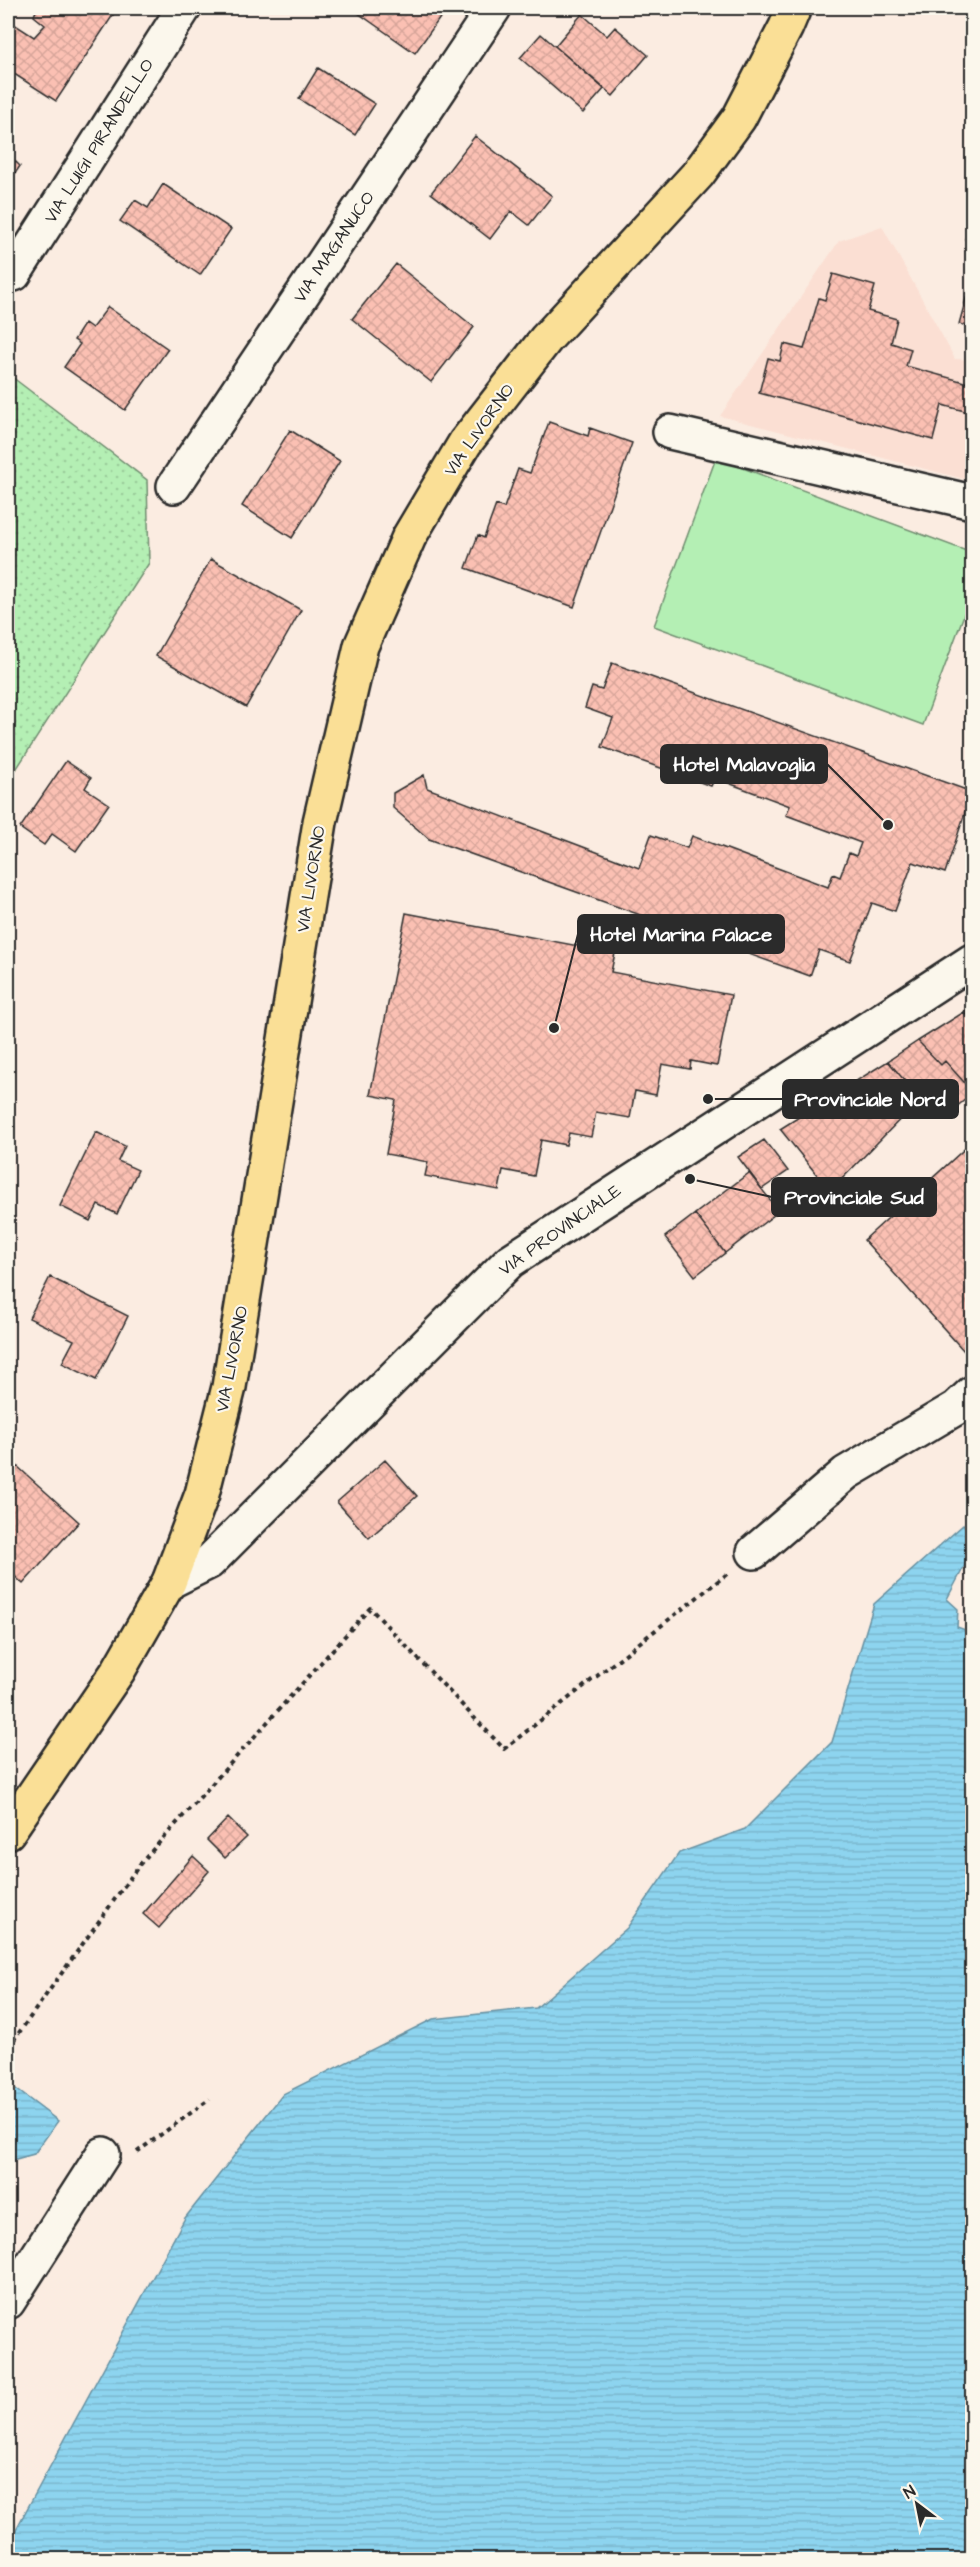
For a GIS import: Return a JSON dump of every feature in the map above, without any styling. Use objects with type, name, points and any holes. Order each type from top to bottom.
[{"type":"main road","name":"VIA LIVORNO","points":[[8,1832],[118,1671],[169,1582],[202,1494],[229,1387],[320,822],[361,646],[409,537],[465,443],[546,339],[698,174],[739,118],[794,8]]},
{"type":"street","name":"VIA LUIGI PIRANDELLO","points":[[14,274],[184,8]]},
{"type":"street","name":"VIA MAGANUCO","points":[[174,486],[494,8]]},
{"type":"street","points":[[670,432],[972,502]]},
{"type":"street","name":"VIA PROVINCIALE","points":[[169,1582],[209,1562],[510,1261],[972,962]]},
{"type":"street","points":[[754,1552],[846,1473],[956,1408],[972,1393]]},
{"type":"street","points":[[8,2302],[117,2155]]},
{"type":"path","points":[[8,2048],[140,1864],[370,1608],[504,1749],[754,1552]]},
{"type":"path","points":[[117,2155],[210,2099]]},
{"type":"shaded area","points":[[882,226],[955,359],[972,360],[972,481],[720,416],[839,241]]},
{"type":"green space","points":[[8,374],[147,480],[149,563],[8,782]]},
{"type":"green space","points":[[716,458],[972,553],[972,593],[923,725],[654,626]]},
{"type":"water","points":[[972,1517],[972,1564],[966,1563],[947,1599],[958,1609],[957,1627],[968,1631],[972,1629],[972,2559],[8,2559],[8,2548],[14,2533],[185,2218],[283,2094],[433,2019],[536,2008],[627,1928],[679,1853],[745,1829],[832,1742],[874,1604]]},
{"type":"water","points":[[8,2083],[58,2121],[34,2154],[16,2159],[8,2166]]},
{"type":"building","points":[[37,8],[117,9],[56,101],[8,70],[8,28],[11,22],[34,37],[45,25],[34,16]]},
{"type":"building","points":[[351,8],[447,8],[415,53]]},
{"type":"building","points":[[582,14],[607,36],[615,27],[648,55],[613,96],[555,46]]},
{"type":"building","points":[[541,34],[604,89],[583,113],[520,58]]},
{"type":"building","points":[[318,68],[375,104],[355,135],[299,99]]},
{"type":"building","points":[[475,136],[552,196],[529,225],[511,211],[490,239],[431,193]]},
{"type":"building","points":[[8,154],[20,166],[8,184]]},
{"type":"building","points":[[163,184],[231,229],[200,275],[120,221],[135,200],[148,208]]},
{"type":"building","points":[[972,220],[972,242],[965,239]]},
{"type":"building","points":[[396,264],[474,327],[431,382],[352,319]]},
{"type":"building","points":[[833,274],[875,286],[868,311],[897,319],[891,343],[911,349],[906,366],[972,384],[972,413],[942,405],[933,440],[759,393],[768,358],[780,361],[784,344],[804,349],[819,298],[825,300]]},
{"type":"building","points":[[972,277],[972,352],[966,351],[967,326],[959,324]]},
{"type":"building","points":[[108,307],[168,349],[125,410],[64,367],[80,344],[74,340],[85,323],[92,328]]},
{"type":"building","points":[[549,422],[588,436],[590,428],[632,443],[574,607],[466,568],[478,535],[484,538],[496,505],[504,508],[518,469],[530,473]]},
{"type":"building","points":[[290,430],[340,461],[292,538],[242,506]]},
{"type":"building","points":[[211,559],[301,610],[246,707],[156,656]]},
{"type":"building","points":[[612,663],[972,792],[945,873],[913,862],[895,911],[872,903],[850,961],[819,950],[810,976],[429,839],[393,808],[393,793],[424,775],[427,788],[639,868],[651,835],[687,848],[692,836],[828,887],[833,874],[840,877],[849,853],[856,856],[861,843],[786,815],[790,806],[715,778],[711,786],[602,747],[613,718],[585,708],[592,687],[602,690]]},
{"type":"building","points":[[66,761],[91,778],[85,788],[109,804],[76,851],[52,834],[44,845],[20,828]]},
{"type":"building","points":[[406,913],[615,953],[611,972],[731,995],[717,1066],[691,1061],[690,1069],[662,1064],[656,1095],[635,1091],[630,1118],[596,1112],[591,1137],[569,1133],[566,1145],[541,1140],[534,1176],[503,1170],[499,1190],[425,1176],[428,1162],[386,1154],[396,1100],[370,1095]]},
{"type":"building","points":[[972,1006],[972,1023],[964,1012]]},
{"type":"building","points":[[964,1012],[972,1023],[972,1091],[945,1061],[941,1065],[918,1041]]},
{"type":"building","points":[[918,1041],[941,1065],[945,1061],[972,1091],[972,1094],[949,1113],[930,1092],[920,1099],[888,1061]]},
{"type":"building","points":[[888,1061],[920,1099],[830,1191],[780,1129]]},
{"type":"building","points":[[96,1132],[125,1146],[118,1161],[138,1170],[117,1214],[98,1205],[90,1221],[60,1206]]},
{"type":"building","points":[[764,1140],[788,1171],[762,1189],[738,1157]]},
{"type":"building","points":[[970,1144],[972,1147],[972,1344],[964,1351],[864,1240]]},
{"type":"building","points":[[749,1173],[779,1211],[725,1253],[695,1214]]},
{"type":"building","points":[[695,1214],[725,1253],[695,1276],[665,1237]]},
{"type":"building","points":[[50,1277],[128,1316],[96,1380],[62,1363],[74,1340],[29,1318]]},
{"type":"building","points":[[385,1460],[417,1496],[369,1538],[337,1502]]},
{"type":"building","points":[[17,1466],[79,1522],[23,1584],[8,1570],[8,1477]]},
{"type":"building","points":[[228,1818],[247,1837],[225,1858],[207,1840]]},
{"type":"building","points":[[193,1856],[209,1871],[159,1928],[143,1914]]},
{"type":"place","name":"Hotel Malavoglia","points":[[888,825]]},
{"type":"place","name":"Hotel Marina Palace","points":[[554,1028]]},
{"type":"place","name":"Provinciale Nord","points":[[708,1099]]},
{"type":"place","name":"Provinciale Sud","points":[[690,1179]]}]
